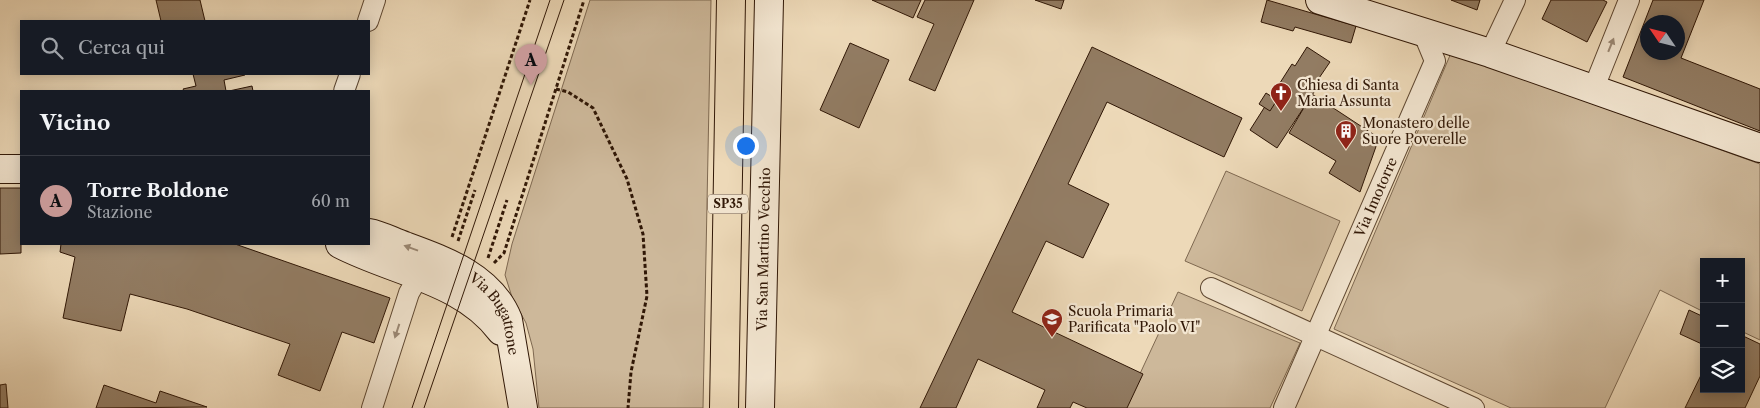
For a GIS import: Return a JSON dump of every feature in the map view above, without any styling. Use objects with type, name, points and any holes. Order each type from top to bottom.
[{"type":"highway","name":"SP35","points":[[724,408],[731,0]]},
{"type":"street","points":[[368,20],[375,0]]},
{"type":"street","name":"Via San Martino Vecchio","points":[[760,408],[769,0]]},
{"type":"street","points":[[1320,0],[1490,53],[1760,148]]},
{"type":"street","points":[[1490,53],[1515,0]]},
{"type":"street","points":[[1593,90],[1629,0]]},
{"type":"street","name":"Via Imotorre","points":[[1284,408],[1435,61],[1423,32]]},
{"type":"street","points":[[344,90],[350,75]]},
{"type":"street","points":[[0,169],[20,169]]},
{"type":"street","name":"Via Bugattone","points":[[370,234],[432,256],[470,275],[493,295],[504,309],[514,348]]},
{"type":"street","name":"Via Bugattone","points":[[342,245],[409,280],[452,290],[474,303],[493,320],[514,348]]},
{"type":"street","points":[[372,408],[409,280],[423,269],[431,267],[457,278],[489,300],[508,320]]},
{"type":"street","points":[[1210,288],[1474,408]]},
{"type":"street","points":[[514,348],[523,408]]},
{"type":"path","points":[[451,239],[530,0]]},
{"type":"path","points":[[481,260],[494,263],[504,253],[584,0]]},
{"type":"path","points":[[556,89],[568,92],[593,108],[627,179],[643,234],[646,296],[631,372],[628,408]]},
{"type":"path","points":[[457,243],[475,190]]},
{"type":"path","points":[[487,262],[507,200]]},
{"type":"shaded area","points":[[590,0],[711,0],[703,408],[539,408],[533,349],[526,323],[512,297],[505,275],[512,244]]},
{"type":"shaded area","points":[[1451,53],[1760,164],[1760,340],[1745,333],[1745,258],[1700,258],[1700,310],[1660,290],[1605,408],[1511,408],[1334,329]]},
{"type":"shaded area","points":[[1226,171],[1340,221],[1302,311],[1185,261]]},
{"type":"shaded area","points":[[1178,292],[1300,343],[1270,408],[1124,408]]},
{"type":"building","points":[[156,0],[200,0],[205,20],[161,20]]},
{"type":"building","points":[[872,0],[921,0],[913,18]]},
{"type":"building","points":[[925,0],[974,0],[935,91],[909,80],[934,24],[917,17]]},
{"type":"building","points":[[1035,0],[1064,0],[1061,9]]},
{"type":"building","points":[[1267,0],[1356,26],[1351,43],[1295,27],[1293,31],[1261,22]]},
{"type":"building","points":[[1451,0],[1480,0],[1477,10]]},
{"type":"building","points":[[1551,0],[1603,0],[1607,2],[1587,42],[1542,19]]},
{"type":"building","points":[[1653,0],[1704,0],[1685,48],[1685,15],[1647,15]]},
{"type":"building","points":[[1640,33],[1640,60],[1685,60],[1760,89],[1760,131],[1623,77]]},
{"type":"building","points":[[850,43],[889,60],[859,128],[820,110]]},
{"type":"building","points":[[1092,47],[1242,118],[1224,157],[1107,102],[1068,184],[1109,204],[1083,258],[1046,241],[1012,312],[1143,374],[1127,408],[1087,408],[1073,402],[1070,408],[1037,408],[1045,390],[978,359],[956,408],[920,408]]},
{"type":"building","name":"Chiesa di Santa Maria Assunta","points":[[1307,47],[1330,62],[1317,81],[1320,83],[1277,148],[1250,130],[1292,64],[1295,66]]},
{"type":"building","points":[[193,75],[245,75],[224,80],[226,90],[183,89],[196,86]]},
{"type":"building","points":[[252,86],[253,90],[234,90]]},
{"type":"building","points":[[1266,93],[1277,100],[1270,111],[1259,104]]},
{"type":"building","name":"Monastero delle Suore Poverelle","points":[[1312,94],[1379,138],[1360,192],[1329,173],[1336,161],[1289,133]]},
{"type":"building","points":[[0,188],[20,188],[21,253],[0,254]]},
{"type":"building","points":[[61,245],[238,245],[390,298],[374,343],[342,332],[320,391],[278,375],[290,344],[187,309],[130,294],[121,331],[63,318],[75,257],[60,252]]},
{"type":"building","points":[[1689,310],[1700,315],[1700,343],[1680,334]]},
{"type":"building","points":[[1745,337],[1760,344],[1760,376],[1745,408],[1685,408],[1700,377],[1700,393],[1745,393]]},
{"type":"building","points":[[6,384],[8,408],[0,408],[0,385]]},
{"type":"building","points":[[104,385],[156,403],[160,391],[207,407],[96,408]]},
{"type":"tram line","points":[[412,408],[550,0]]},
{"type":"tram line","points":[[424,408],[564,0]]},
{"type":"place","name":"Torre Boldone","points":[[531,85]]},
{"type":"place","name":"Chiesa di Santa Maria Assunta","points":[[1281,112]]},
{"type":"place","name":"Monastero delle Suore Poverelle","points":[[1346,150]]},
{"type":"place","name":"Scuola Primaria Parificata \"Paolo VI\"","points":[[1052,338]]}]
